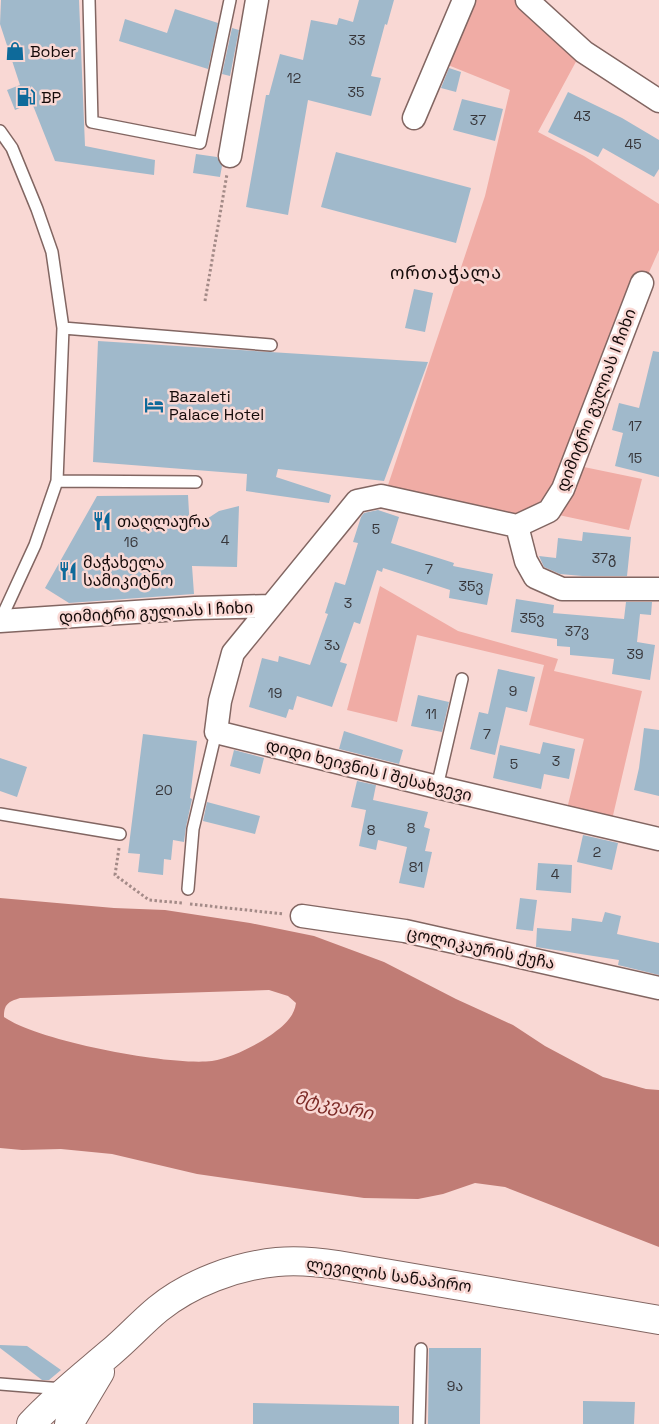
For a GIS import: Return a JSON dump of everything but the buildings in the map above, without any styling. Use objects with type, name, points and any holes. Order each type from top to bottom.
[{"type":"main road","name":"ლევილის სანაპირო","points":[[19,1424],[38,1416],[158,1309],[176,1296],[202,1283],[252,1266],[294,1261],[338,1264],[659,1320]]},
{"type":"main road","name":"ლევილის სანაპირო","points":[[69,1423],[113,1351]]},
{"type":"street","points":[[230,156],[257,0]]},
{"type":"street","points":[[414,118],[464,0]]},
{"type":"street","points":[[527,0],[584,52],[659,101]]},
{"type":"street","name":"დიმიტრი გულიას I ჩიხი","points":[[0,621],[195,608],[270,606],[357,501],[381,496],[517,526],[549,511],[563,489],[642,282]]},
{"type":"street","points":[[517,526],[526,561],[535,577],[562,588],[659,589]]},
{"type":"street","points":[[216,732],[220,701],[233,653],[270,606]]},
{"type":"street","name":"დიდი ხეივნის I შესახვევი","points":[[216,732],[437,787],[659,839]]},
{"type":"street","name":"ცოლიკაურის ქუჩა","points":[[302,916],[405,931],[659,988]]},
{"type":"lane","points":[[89,0],[92,122],[200,143],[230,0]]},
{"type":"lane","points":[[0,133],[12,148],[52,252],[63,328],[57,481],[35,545],[0,621]]},
{"type":"lane","points":[[63,328],[271,344]]},
{"type":"lane","points":[[57,481],[196,482]]},
{"type":"lane","points":[[437,787],[462,679]]},
{"type":"lane","points":[[188,889],[193,829],[216,732]]},
{"type":"lane","points":[[0,814],[120,834]]},
{"type":"lane","points":[[420,1424],[421,1349]]},
{"type":"lane","points":[[0,1384],[68,1389]]},
{"type":"path","points":[[205,301],[230,156]]},
{"type":"shaded area","points":[[471,0],[515,0],[579,56],[538,132],[584,156],[659,204],[659,250],[545,505],[515,518],[386,491],[485,196],[510,90],[443,63]]},
{"type":"shaded area","points":[[579,466],[642,479],[629,530],[554,514]]},
{"type":"shaded area","points":[[380,586],[458,631],[558,659],[554,671],[642,691],[611,824],[566,813],[584,739],[529,725],[544,665],[417,635],[397,722],[347,710]]},
{"type":"water","name":"მტკვარი","points":[[0,898],[114,908],[165,910],[250,923],[314,936],[384,962],[456,999],[513,1025],[545,1046],[603,1077],[646,1089],[659,1090],[659,1247],[505,1187],[475,1183],[443,1194],[418,1199],[364,1198],[197,1174],[112,1154],[61,1149],[22,1150],[0,1148]],"holes":[[[269,990],[288,996],[296,1003],[295,1008],[287,1022],[279,1029],[243,1051],[212,1061],[166,1060],[105,1050],[45,1035],[4,1017],[8,1004],[20,998]]]},
{"type":"place","name":"Bober","points":[[15,51]]},
{"type":"place","name":"BP","points":[[26,97]]},
{"type":"place","name":"Bazaleti Palace Hotel","points":[[154,405]]},
{"type":"place","name":"თაღლაურა","points":[[102,521]]},
{"type":"place","name":"მაჭახელა სამიკიტნო","points":[[68,571]]},
{"type":"district","name":"ორთაჭალა","points":[[446,272]]}]
